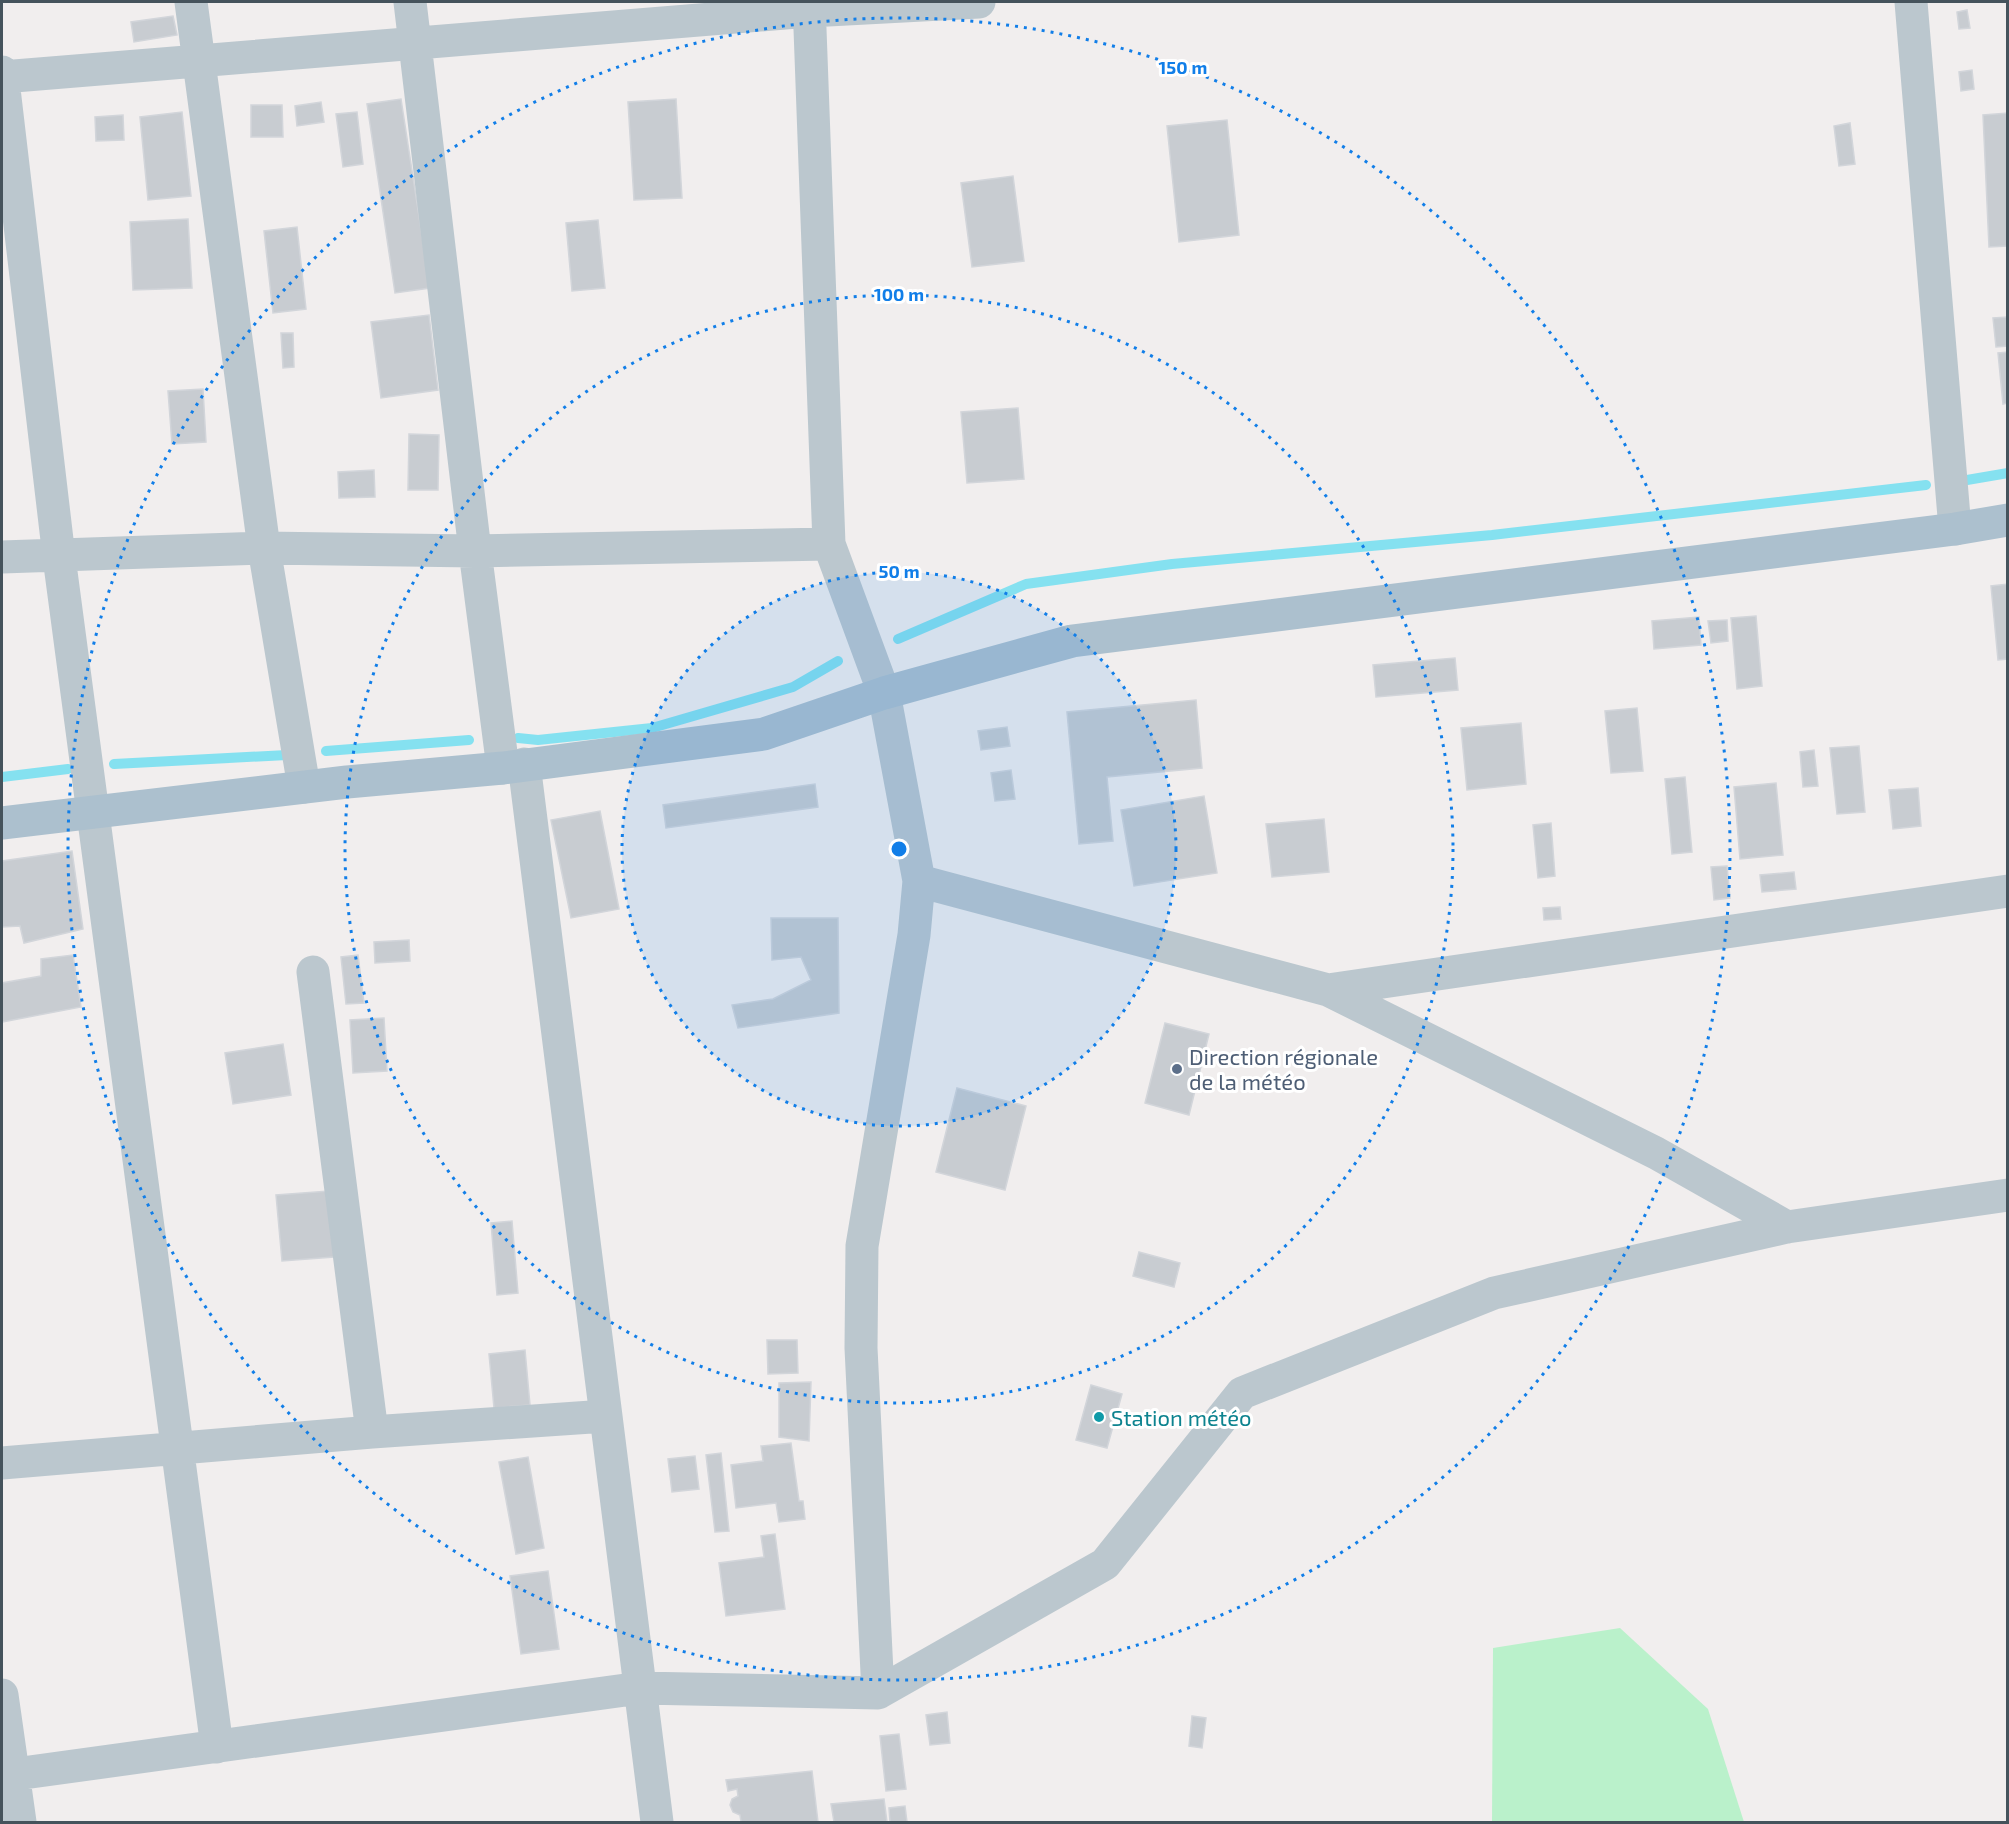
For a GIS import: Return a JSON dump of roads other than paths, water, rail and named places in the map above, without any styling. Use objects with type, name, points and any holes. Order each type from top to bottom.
[{"type":"main road","points":[[2,823],[304,787],[513,766],[764,734],[884,693],[1072,640],[1954,529],[2007,520]]},
{"type":"street","points":[[191,2],[264,548],[304,787]]},
{"type":"street","points":[[410,2],[475,551],[513,766],[606,1416],[657,1822]]},
{"type":"street","points":[[2,77],[416,43],[809,6],[979,2]]},
{"type":"street","points":[[1911,2],[1954,529]]},
{"type":"street","points":[[809,6],[829,544],[884,693],[919,881],[914,935],[862,1246],[861,1348],[878,1693]]},
{"type":"street","points":[[2,72],[59,557],[217,1747]]},
{"type":"street","points":[[2,558],[264,548],[475,551],[829,544]]},
{"type":"street","points":[[919,881],[1328,990],[1656,1153],[1787,1227]]},
{"type":"street","points":[[1328,990],[2007,891]]},
{"type":"street","points":[[313,972],[372,1432]]},
{"type":"street","points":[[7,1775],[640,1688],[878,1693],[1105,1564],[1242,1393],[1494,1293],[1787,1227],[2007,1195]]},
{"type":"street","points":[[2,1463],[372,1432],[606,1416]]},
{"type":"street","points":[[2,1695],[7,1775],[20,1822]]},
{"type":"waterway","points":[[1967,480],[2008,473]]},
{"type":"waterway","points":[[898,639],[1026,584],[1172,564],[1492,535],[1926,485]]},
{"type":"waterway","points":[[518,738],[538,740],[652,728],[793,687],[838,661]]},
{"type":"waterway","points":[[326,751],[469,740]]},
{"type":"waterway","points":[[114,764],[287,755]]},
{"type":"waterway","points":[[2,777],[68,769]]},
{"type":"place","name":"Direction régionale de la météo","points":[[1177,1069]]},
{"type":"place","name":"Station météo","points":[[1099,1417]]}]
